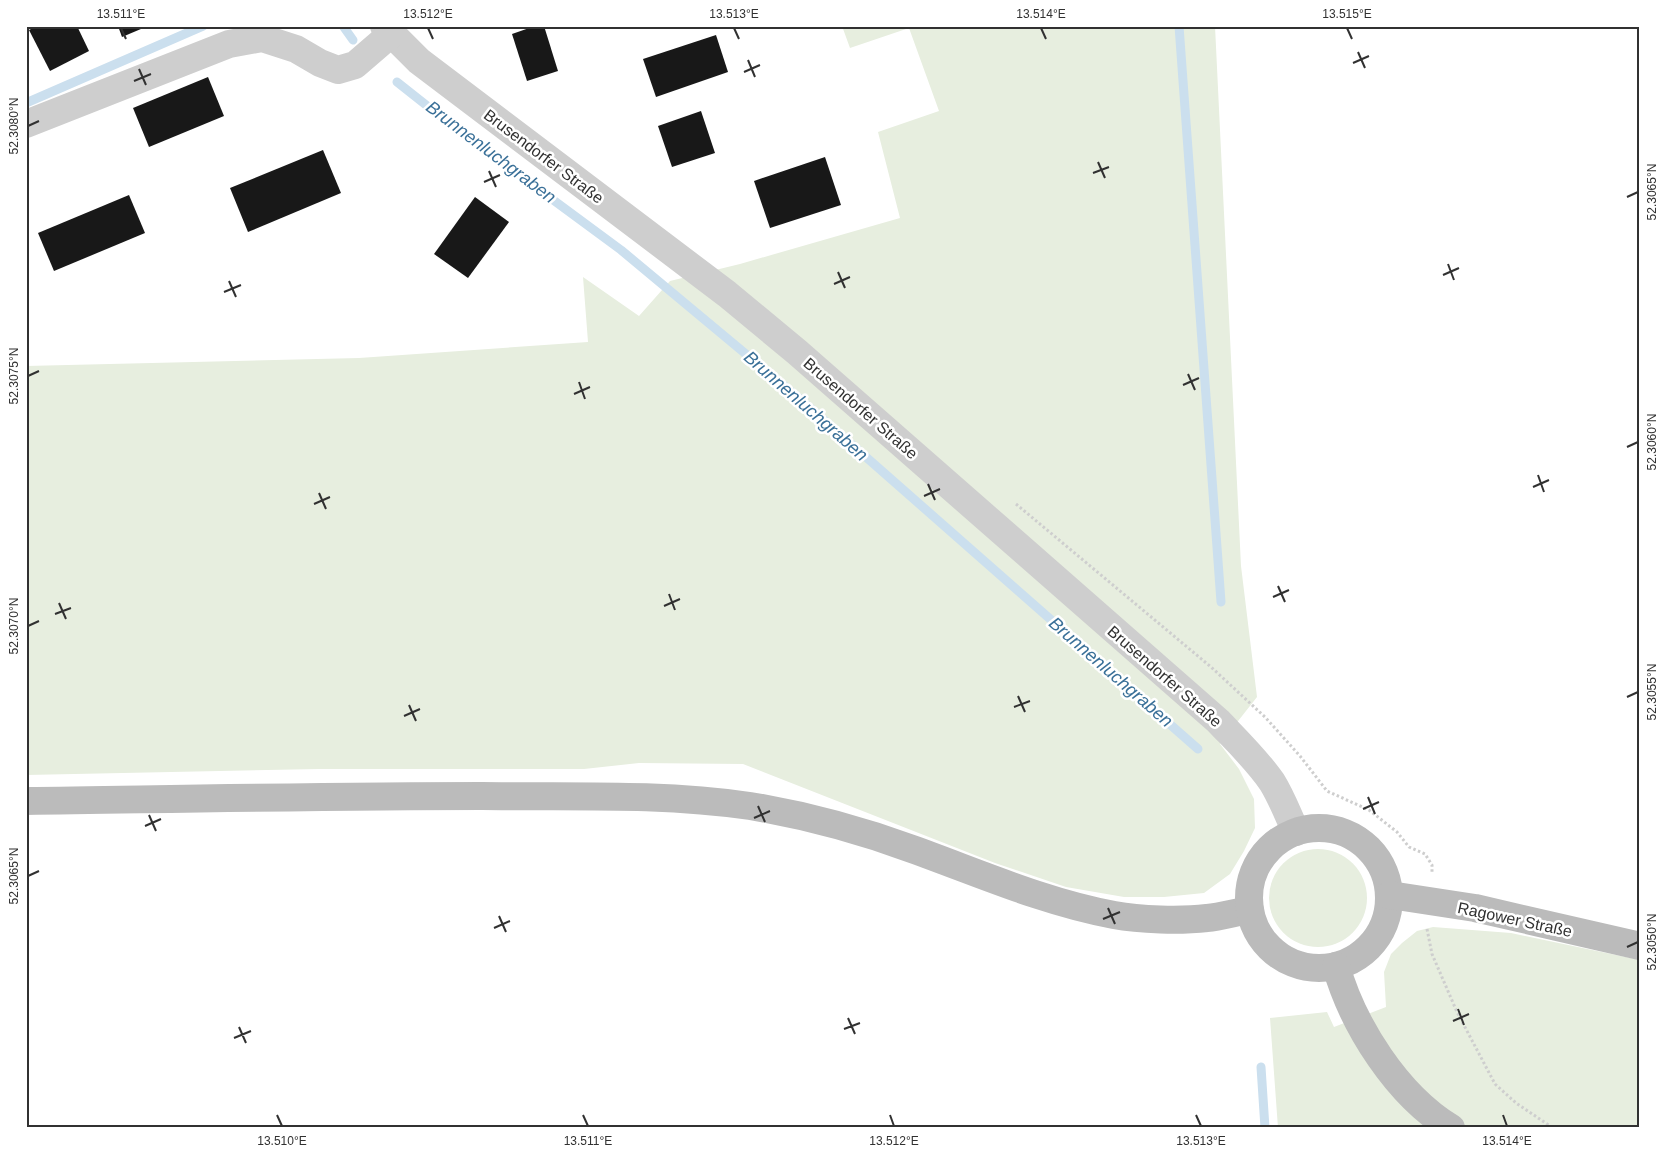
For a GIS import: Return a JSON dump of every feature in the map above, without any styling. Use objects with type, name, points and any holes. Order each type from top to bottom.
[{"type":"main road","points":[[26,801],[439,796],[620,797],[714,802],[751,807],[833,824],[910,848],[982,876],[1065,904],[1117,916],[1162,919],[1207,918],[1250,910]]},
{"type":"main road","points":[[1325,827],[1339,830],[1365,844],[1383,867],[1388,881],[1390,896],[1389,912],[1384,927],[1376,941],[1351,961],[1336,966],[1307,967],[1280,957],[1260,936],[1250,910],[1250,889],[1255,868],[1262,856],[1283,838],[1310,828],[1325,827]]},
{"type":"main road","name":"Ragower Straße","points":[[1390,896],[1476,908],[1640,946]]},
{"type":"main road","points":[[1336,966],[1342,989],[1349,1004],[1382,1061],[1415,1100],[1437,1120],[1450,1128]]},
{"type":"street","points":[[26,124],[229,44],[262,38],[296,49],[320,63],[338,70],[356,65],[387,30]]},
{"type":"street","name":"Brusendorfer Straße","points":[[387,30],[419,61],[720,288],[755,317],[1218,722],[1247,751],[1272,782],[1296,832]]},
{"type":"path","points":[[1427,932],[1432,954],[1457,1012],[1495,1084],[1516,1103],[1553,1128]]},
{"type":"green space","points":[[842,26],[1215,26],[1241,566],[1257,697],[1220,744],[1239,769],[1254,799],[1255,828],[1230,874],[1204,893],[1164,897],[1124,897],[1066,887],[995,863],[743,764],[639,763],[584,769],[319,769],[26,775],[26,366],[359,358],[588,342],[583,277],[639,316],[670,281],[740,264],[900,218],[878,132],[939,111],[909,28],[850,48]]},
{"type":"green space","points":[[1318,849],[1337,852],[1353,863],[1364,879],[1367,898],[1364,917],[1353,933],[1337,944],[1318,947],[1299,944],[1283,933],[1272,917],[1269,898],[1272,879],[1283,863],[1299,852]]},
{"type":"green space","points":[[1433,927],[1511,933],[1640,960],[1640,1128],[1278,1128],[1270,1018],[1327,1012],[1334,1027],[1386,1007],[1384,972],[1391,954],[1417,931]]},
{"type":"building","points":[[37,26],[77,26],[89,51],[50,71],[29,30]]},
{"type":"building","points":[[118,26],[148,26],[122,37]]},
{"type":"building","points":[[535,26],[544,26],[558,71],[527,81],[512,34]]},
{"type":"building","points":[[716,35],[728,72],[656,97],[643,59]]},
{"type":"building","points":[[208,77],[224,116],[149,147],[133,108]]},
{"type":"building","points":[[701,111],[715,153],[672,167],[658,126]]},
{"type":"building","points":[[323,150],[341,193],[248,232],[230,188]]},
{"type":"building","points":[[825,157],[841,205],[770,228],[754,181]]},
{"type":"building","points":[[129,195],[145,233],[54,271],[38,233]]},
{"type":"building","points":[[475,197],[509,222],[468,278],[434,254]]},
{"type":"waterway","name":"Brunnenluchgraben","points":[[26,103],[203,26]]},
{"type":"waterway","name":"Brunnenluchgraben","points":[[343,26],[353,40]]},
{"type":"waterway","points":[[1179,26],[1221,602]]},
{"type":"waterway","name":"Brunnenluchgraben","points":[[397,82],[445,120],[621,250],[800,399],[1198,749]]},
{"type":"waterway","name":"Brunnenluchgraben","points":[[1261,1067],[1265,1128]]}]
